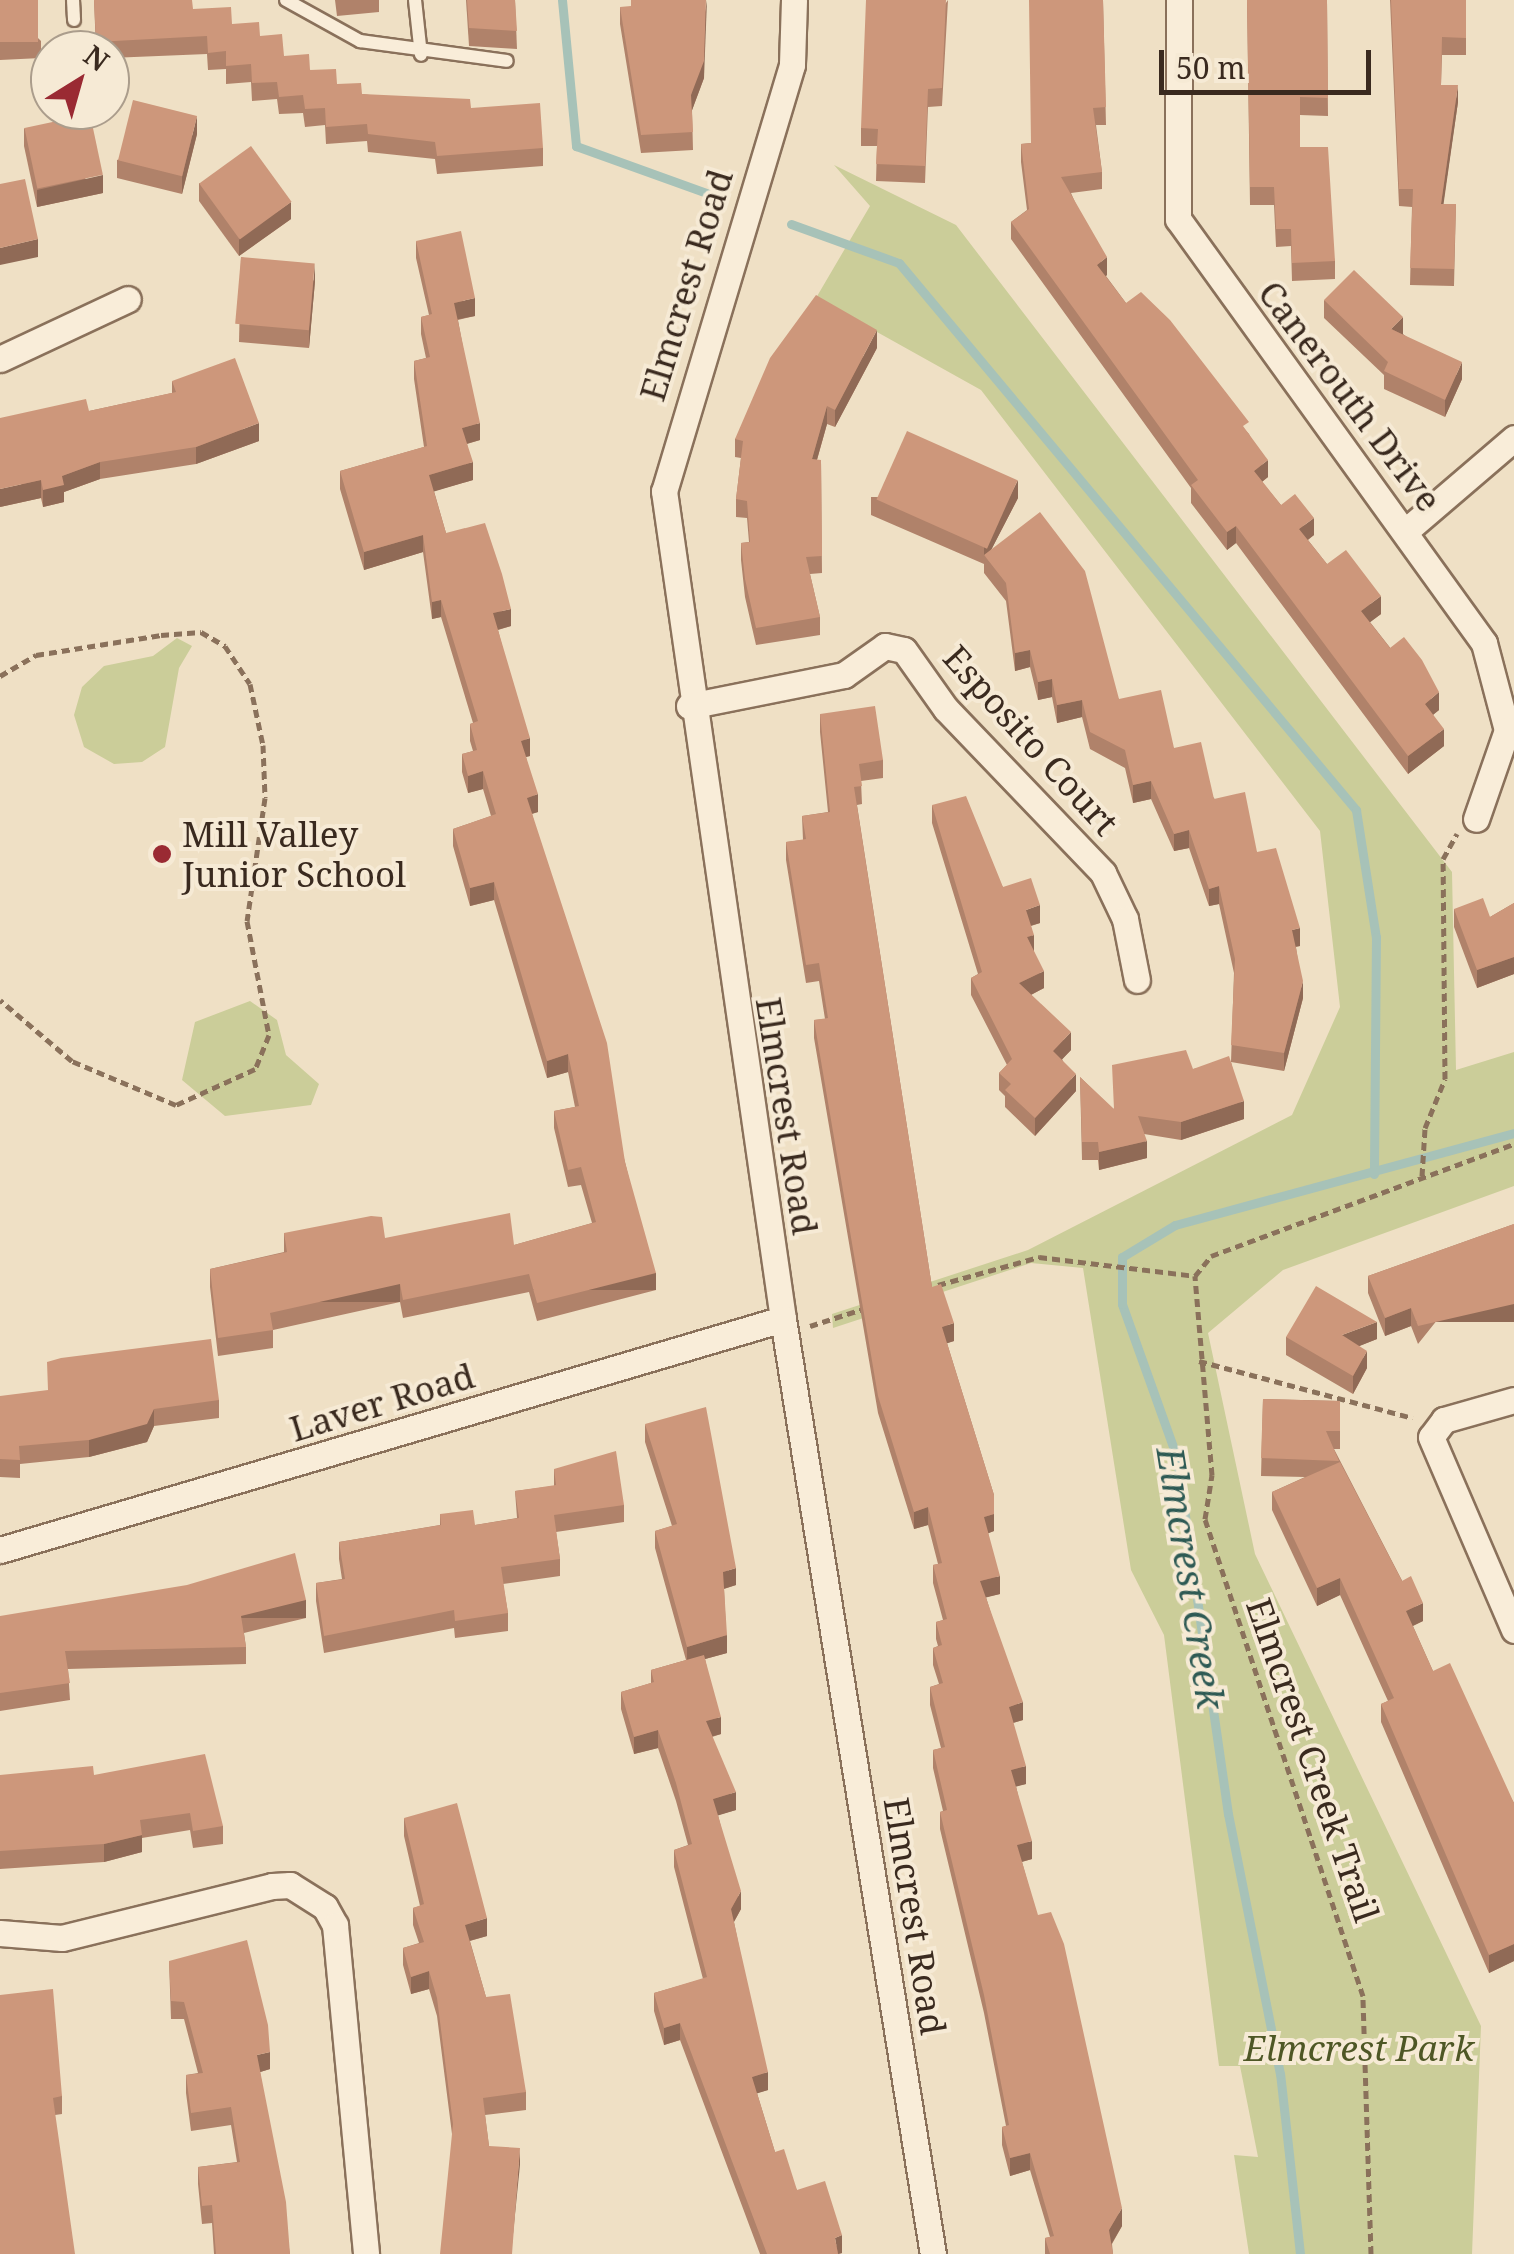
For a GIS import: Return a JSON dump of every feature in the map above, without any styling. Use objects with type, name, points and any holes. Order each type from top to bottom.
[{"type":"street","name":"Elmcrest Road","points":[[794,0],[792,65],[664,491],[690,706],[795,1324],[933,2254]]},
{"type":"street","name":"Canerouth Drive","points":[[1179,0],[1176,205],[1184,234],[1408,529],[1484,643],[1507,704],[1502,764],[1476,819]]},
{"type":"street","points":[[0,359],[128,299]]},
{"type":"street","points":[[1408,529],[1514,438]]},
{"type":"street","name":"Esposito Court","points":[[690,706],[844,675],[885,646],[904,650],[946,708],[1103,873],[1125,919],[1137,980]]},
{"type":"street","name":"Laver Road","points":[[0,1550],[795,1324]]},
{"type":"street","points":[[1514,1400],[1435,1426],[1432,1449],[1514,1630]]},
{"type":"street","points":[[0,1932],[62,1938],[272,1886],[290,1885],[325,1906],[335,1925],[366,2254]]},
{"type":"lane","points":[[73,0],[74,20]]},
{"type":"lane","points":[[286,0],[360,41],[421,54],[507,61]]},
{"type":"lane","points":[[415,0],[421,54]]},
{"type":"path","points":[[0,676],[36,655],[162,634],[201,632],[224,646],[250,684],[263,745],[265,798],[246,920],[269,1035],[255,1069],[176,1105],[72,1061],[0,1000]]},
{"type":"path","points":[[1422,1172],[1422,1142],[1445,1079],[1443,859],[1450,839],[1476,819]]},
{"type":"path","points":[[919,1292],[1024,1259],[1195,1276],[1211,1256],[1422,1172],[1514,1144]]},
{"type":"path","name":"Elmcrest Creek Trail","points":[[1195,1276],[1199,1361],[1212,1475],[1205,1519],[1363,1996],[1371,2254]]},
{"type":"path","points":[[795,1324],[884,1302]]},
{"type":"path","points":[[1199,1361],[1435,1426]]},
{"type":"green space","name":"Elmcrest Park","points":[[834,165],[956,225],[1452,872],[1456,1070],[1514,1052],[1514,1186],[1283,1270],[1208,1333],[1255,1554],[1481,2026],[1472,2254],[1249,2254],[1234,2155],[1258,2157],[1240,2066],[1219,2066],[1164,1635],[1131,1570],[1083,1268],[1031,1263],[833,1328],[832,1314],[1028,1250],[1292,1115],[1340,1007],[1320,831],[981,390],[816,298],[870,206]]},
{"type":"green space","points":[[177,638],[192,646],[179,668],[165,747],[142,762],[114,764],[84,747],[74,715],[82,687],[104,666],[153,656]]},
{"type":"green space","points":[[250,1001],[277,1020],[286,1055],[319,1084],[311,1105],[225,1116],[182,1080],[195,1022]]},
{"type":"building","points":[[0,0],[38,0],[38,30],[30,30],[30,42],[0,42]]},
{"type":"building","points":[[94,0],[192,0],[193,9],[231,7],[232,24],[259,22],[260,36],[282,34],[284,56],[309,54],[310,70],[336,69],[337,84],[361,83],[362,94],[470,99],[471,108],[540,103],[543,148],[437,156],[435,142],[368,134],[367,124],[326,127],[325,108],[305,109],[303,95],[279,97],[277,82],[252,83],[251,64],[226,66],[226,51],[208,53],[207,36],[130,40],[130,30],[95,30]]},
{"type":"building","points":[[467,0],[515,0],[517,31],[469,28]]},
{"type":"building","points":[[631,0],[706,0],[704,61],[691,95],[693,132],[641,135],[620,7],[631,6]]},
{"type":"building","points":[[866,0],[946,0],[942,88],[928,89],[925,166],[876,164],[878,129],[861,128]]},
{"type":"building","points":[[1029,0],[1103,0],[1106,107],[1093,108],[1102,172],[1061,177],[1107,257],[1097,265],[1126,303],[1141,292],[1170,320],[1249,422],[1243,426],[1268,460],[1254,471],[1281,505],[1295,494],[1314,518],[1299,529],[1327,564],[1346,550],[1381,596],[1361,611],[1390,648],[1404,637],[1422,660],[1439,692],[1425,704],[1444,729],[1408,756],[1236,526],[1227,532],[1191,485],[1198,480],[1011,222],[1029,209],[1021,144],[1031,143]]},
{"type":"building","points":[[1247,0],[1327,0],[1328,98],[1300,97],[1300,147],[1328,147],[1335,261],[1292,263],[1291,229],[1276,229],[1274,187],[1250,187]]},
{"type":"building","points":[[1391,0],[1466,0],[1466,38],[1442,37],[1441,85],[1458,85],[1441,204],[1456,204],[1454,269],[1410,268],[1413,189],[1399,189]]},
{"type":"building","points":[[133,100],[197,116],[182,176],[118,160],[126,130],[130,130]]},
{"type":"building","points":[[24,128],[93,130],[103,175],[37,189]]},
{"type":"building","points":[[251,146],[292,202],[240,239],[199,184]]},
{"type":"building","points":[[25,179],[38,239],[0,248],[0,184]]},
{"type":"building","points":[[461,231],[475,298],[454,303],[480,423],[462,428],[473,462],[429,475],[446,533],[485,523],[502,574],[511,609],[493,613],[530,738],[521,741],[538,794],[527,798],[607,1043],[625,1162],[656,1273],[537,1303],[529,1274],[403,1300],[400,1284],[270,1313],[273,1330],[218,1338],[210,1269],[287,1252],[284,1233],[371,1216],[382,1217],[385,1238],[510,1213],[514,1245],[596,1222],[581,1167],[568,1170],[554,1111],[579,1106],[568,1054],[547,1061],[494,882],[470,888],[453,829],[496,814],[483,771],[468,776],[462,754],[477,750],[470,724],[478,721],[441,600],[432,602],[423,535],[364,552],[340,471],[427,446],[414,361],[430,357],[421,317],[432,314],[416,241]]},
{"type":"building","points":[[241,257],[315,263],[309,330],[235,324]]},
{"type":"building","points":[[1354,270],[1403,317],[1391,329],[1462,362],[1445,400],[1384,371],[1388,362],[1324,300]]},
{"type":"building","points":[[816,295],[877,330],[835,410],[827,406],[812,459],[821,460],[822,556],[806,557],[820,617],[756,628],[741,543],[750,542],[747,501],[736,499],[743,441],[735,439],[770,358]]},
{"type":"building","points":[[235,358],[259,423],[196,447],[100,462],[62,476],[64,485],[43,490],[41,480],[0,489],[0,418],[86,399],[89,411],[176,392],[172,381]]},
{"type":"building","points":[[907,431],[1018,480],[987,549],[876,500]]},
{"type":"building","points":[[1040,512],[1085,571],[1119,699],[1161,690],[1174,748],[1201,742],[1214,799],[1245,792],[1257,852],[1276,848],[1300,928],[1292,930],[1303,981],[1284,1053],[1231,1045],[1235,959],[1219,886],[1209,889],[1189,830],[1174,834],[1151,781],[1133,785],[1125,750],[1090,732],[1082,700],[1057,705],[1052,679],[1038,682],[1030,650],[1015,653],[1006,583],[984,555]]},
{"type":"building","points":[[875,706],[883,760],[859,764],[862,786],[854,787],[932,1287],[941,1284],[954,1323],[942,1327],[994,1495],[994,1514],[984,1517],[1000,1576],[980,1581],[1023,1702],[1009,1707],[1026,1766],[1011,1770],[1032,1841],[1017,1845],[1038,1915],[1051,1912],[1064,1944],[1122,2208],[1109,2230],[1113,2254],[1050,2254],[1045,2238],[1054,2236],[1030,2153],[1010,2158],[1002,2127],[1009,2125],[984,1995],[940,1812],[947,1810],[933,1750],[945,1747],[930,1687],[943,1683],[933,1648],[942,1645],[936,1622],[947,1619],[933,1565],[942,1563],[928,1507],[914,1512],[878,1396],[814,1020],[828,1018],[819,963],[806,965],[786,842],[806,839],[802,816],[830,812],[820,714]]},
{"type":"building","points":[[966,796],[1003,887],[1031,878],[1040,905],[1026,910],[1034,935],[1027,937],[1044,971],[1019,983],[1071,1032],[1053,1051],[1076,1074],[1035,1118],[1005,1090],[1011,1084],[999,1073],[1012,1059],[971,978],[982,972],[932,805]]},
{"type":"building","points":[[1483,898],[1490,917],[1514,903],[1514,957],[1477,970],[1454,909]]},
{"type":"building","points":[[1186,1050],[1193,1069],[1229,1056],[1244,1101],[1181,1122],[1138,1116],[1147,1141],[1099,1152],[1098,1142],[1082,1142],[1080,1077],[1114,1109],[1112,1065]]},
{"type":"building","points":[[1514,1224],[1514,1304],[1418,1326],[1411,1308],[1385,1318],[1368,1276]]},
{"type":"building","points":[[1316,1286],[1377,1322],[1342,1335],[1367,1351],[1353,1376],[1286,1337]]},
{"type":"building","points":[[211,1339],[219,1400],[154,1409],[147,1424],[89,1440],[19,1446],[20,1460],[0,1459],[0,1396],[48,1390],[47,1362]]},
{"type":"building","points":[[1263,1399],[1340,1401],[1340,1431],[1326,1431],[1339,1461],[1261,1458]]},
{"type":"building","points":[[706,1407],[736,1568],[723,1572],[727,1635],[687,1647],[655,1531],[677,1524],[645,1424]]},
{"type":"building","points":[[616,1451],[624,1505],[554,1515],[560,1559],[501,1567],[508,1613],[455,1621],[454,1610],[324,1636],[316,1583],[345,1579],[339,1542],[441,1525],[440,1514],[473,1510],[475,1525],[519,1518],[515,1491],[556,1485],[554,1469]]},
{"type":"building","points":[[1340,1462],[1402,1581],[1411,1576],[1423,1603],[1406,1611],[1433,1671],[1450,1663],[1514,1803],[1514,1944],[1489,1955],[1381,1704],[1394,1698],[1340,1578],[1317,1588],[1272,1492]]},
{"type":"building","points":[[295,1553],[306,1600],[241,1616],[246,1647],[65,1651],[70,1683],[0,1693],[0,1616],[187,1585]]},
{"type":"building","points":[[704,1655],[721,1717],[706,1721],[736,1792],[713,1799],[741,1891],[731,1909],[768,2072],[752,2077],[775,2152],[784,2149],[797,2190],[825,2181],[842,2235],[835,2238],[838,2254],[767,2254],[680,2023],[664,2028],[654,1993],[707,1977],[674,1850],[692,1844],[676,1783],[658,1730],[634,1737],[621,1692],[654,1682],[651,1670]]},
{"type":"building","points":[[205,1754],[223,1826],[193,1831],[190,1813],[140,1820],[142,1835],[104,1844],[0,1851],[0,1775],[93,1766],[94,1775]]},
{"type":"building","points":[[457,1803],[487,1918],[465,1925],[486,1997],[510,1994],[526,2092],[483,2098],[489,2146],[520,2148],[512,2254],[440,2254],[453,2124],[437,1998],[429,1971],[411,1977],[403,1948],[424,1942],[413,1908],[424,1904],[404,1818]]},
{"type":"building","points":[[247,1940],[268,2025],[270,2052],[257,2055],[286,2202],[290,2254],[216,2254],[212,2205],[202,2206],[198,2167],[240,2162],[231,2107],[191,2113],[186,2075],[203,2073],[184,2002],[171,2001],[169,1961]]},
{"type":"building","points":[[53,1989],[62,2096],[53,2098],[75,2254],[0,2254],[0,1995]]},
{"type":"waterway","points":[[562,0],[576,146],[712,195]]},
{"type":"waterway","points":[[791,224],[899,263],[1356,810],[1376,937],[1374,1174]]},
{"type":"waterway","name":"Elmcrest Creek","points":[[1300,2254],[1280,2074],[1228,1814],[1176,1455],[1122,1304],[1122,1257],[1175,1225],[1514,1133]]},
{"type":"place","name":"Mill Valley Junior School","points":[[162,854]]}]
